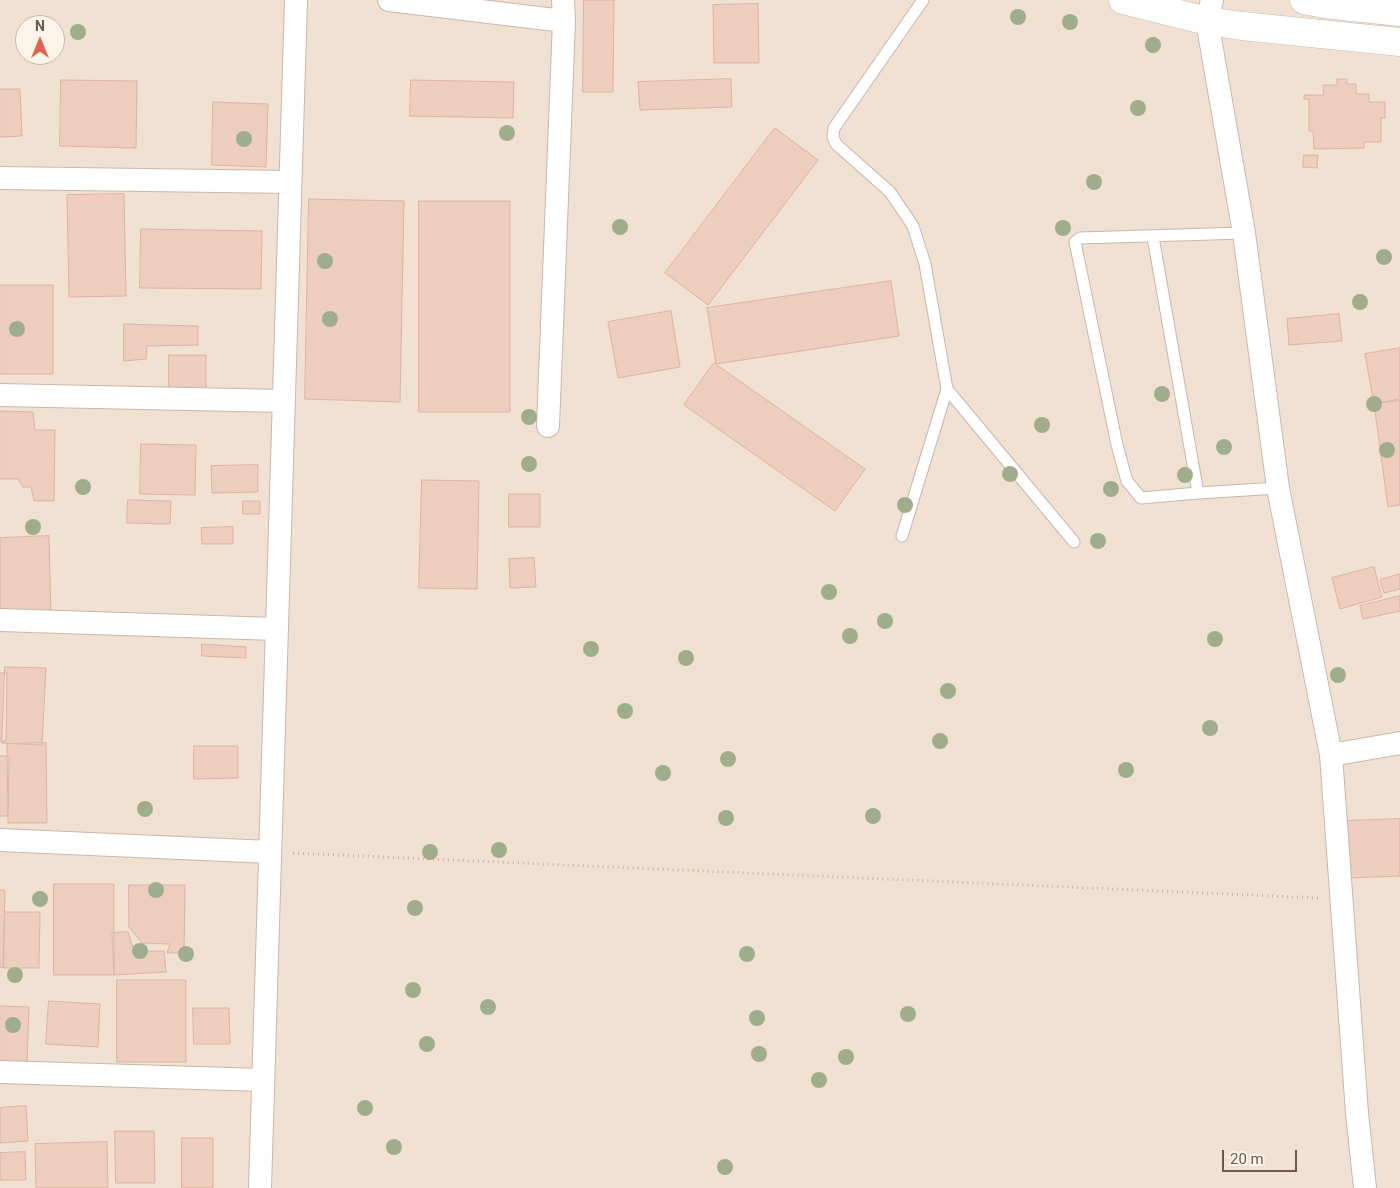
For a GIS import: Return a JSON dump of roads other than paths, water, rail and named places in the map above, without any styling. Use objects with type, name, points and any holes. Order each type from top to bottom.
[{"type":"main road","points":[[1123,0],[1209,10],[1242,26],[1400,42]]},
{"type":"main road","points":[[1304,0],[1400,12]]},
{"type":"street","points":[[260,1188],[296,0]]},
{"type":"street","points":[[389,0],[564,10],[548,426]]},
{"type":"street","points":[[1209,10],[1244,233],[1278,488],[1331,755],[1357,1113],[1365,1188]]},
{"type":"street","points":[[0,178],[290,182]]},
{"type":"street","points":[[0,395],[283,401]]},
{"type":"street","points":[[0,620],[276,629]]},
{"type":"street","points":[[1331,755],[1400,743]]},
{"type":"street","points":[[0,840],[270,852]]},
{"type":"street","points":[[0,1072],[263,1080]]},
{"type":"lane","points":[[902,536],[947,389],[925,264],[912,226],[890,192],[836,144],[833,137],[834,128],[923,0]]},
{"type":"lane","points":[[1244,233],[1080,238],[1075,242],[1117,446],[1127,481],[1141,498],[1278,488]]},
{"type":"lane","points":[[1153,237],[1198,493]]},
{"type":"lane","points":[[947,389],[1074,542]]}]
